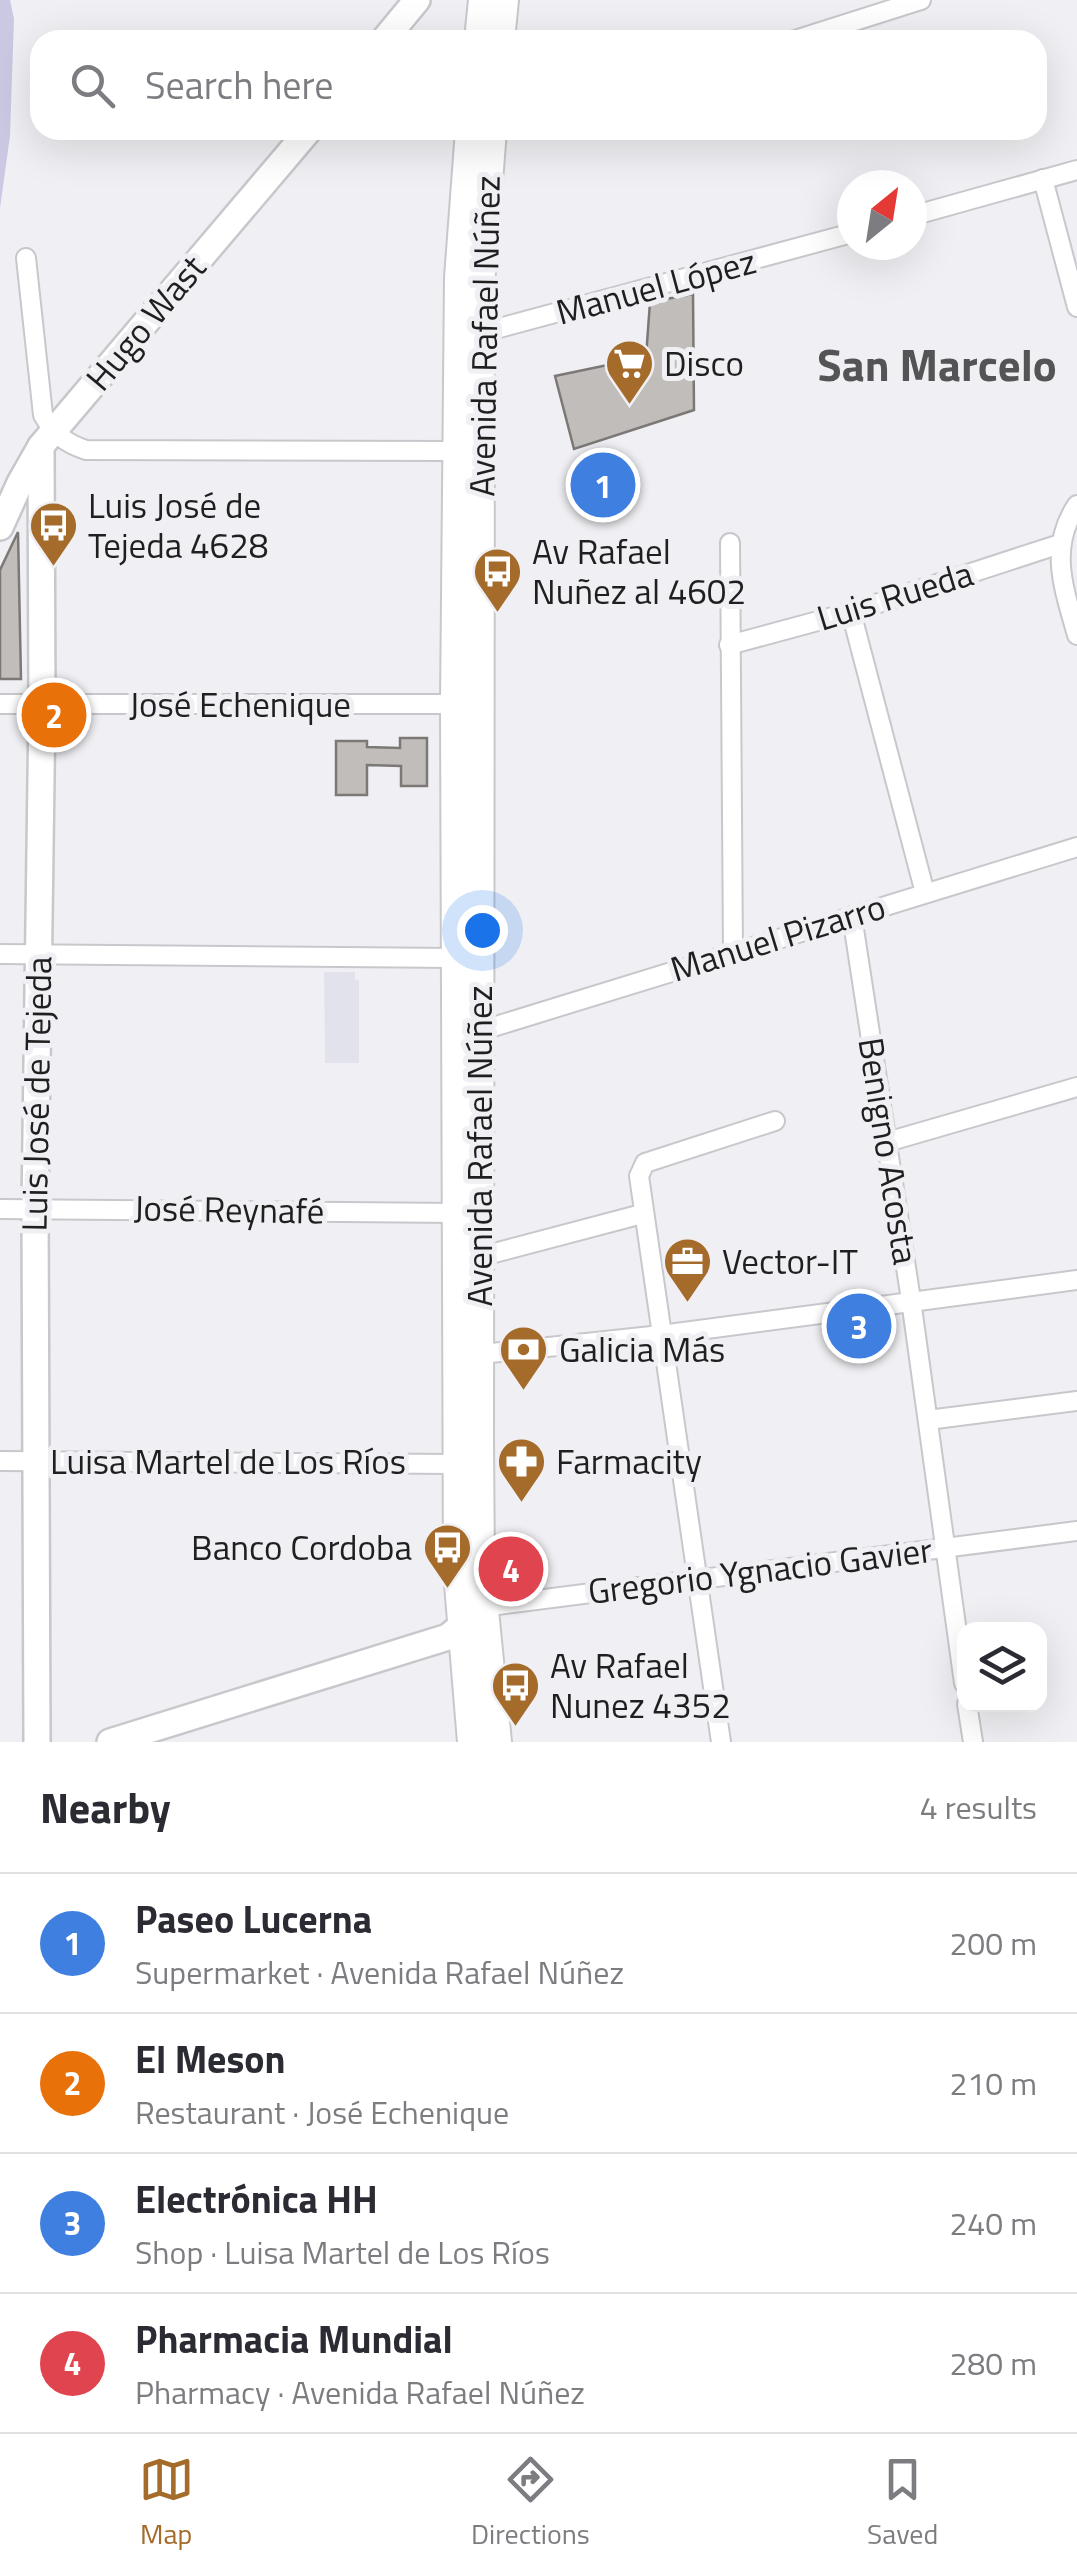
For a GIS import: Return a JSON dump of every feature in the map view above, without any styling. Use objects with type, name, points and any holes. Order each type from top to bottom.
[{"type":"main road","points":[[392,30],[417,0]]},
{"type":"main road","points":[[480,30],[484,0]]},
{"type":"main road","points":[[501,30],[504,0]]},
{"type":"main road","name":"Hugo Wast","points":[[0,528],[20,483],[47,439],[301,140]]},
{"type":"main road","name":"Avenida Rafael Núñez","points":[[488,140],[462,210],[469,332],[467,703],[456,958],[458,1213],[470,1355],[482,1607],[496,1742]]},
{"type":"main road","name":"Avenida Rafael Núñez","points":[[469,332],[456,451],[480,1030],[479,1257],[456,1464],[460,1630],[472,1742]]},
{"type":"main road","name":"Luis José de Tejeda","points":[[37,1742],[35,1208],[47,439]]},
{"type":"main road","points":[[110,1742],[448,1637],[482,1607]]},
{"type":"street","points":[[826,30],[920,0]]},
{"type":"street","points":[[927,212],[1077,170]]},
{"type":"street","points":[[1043,180],[1077,307]]},
{"type":"street","name":"Manuel López","points":[[469,332],[837,237]]},
{"type":"street","name":"Luis José de Tejeda","points":[[26,258],[47,439]]},
{"type":"street","points":[[47,439],[86,450],[456,451]]},
{"type":"street","points":[[1077,505],[1060,544],[1059,569],[1077,632]]},
{"type":"street","points":[[730,543],[733,951]]},
{"type":"street","name":"Luis Rueda","points":[[729,645],[852,612],[1060,544]]},
{"type":"street","points":[[852,612],[925,893]]},
{"type":"street","name":"José Echenique","points":[[0,704],[467,703]]},
{"type":"street","name":"Manuel Pizarro","points":[[480,1030],[1077,848]]},
{"type":"street","name":"Benigno Acosta","points":[[852,916],[957,1630]]},
{"type":"street","points":[[0,954],[456,958]]},
{"type":"street","points":[[887,1142],[1077,1087]]},
{"type":"street","points":[[721,1742],[638,1176],[645,1163],[776,1121]]},
{"type":"street","name":"José Reynafé","points":[[0,1208],[458,1213]]},
{"type":"street","points":[[479,1257],[642,1214]]},
{"type":"street","points":[[470,1355],[661,1335],[1077,1280]]},
{"type":"street","points":[[928,1420],[1077,1401]]},
{"type":"street","name":"Luisa Martel de Los Ríos","points":[[0,1460],[456,1464]]},
{"type":"street","name":"Gregorio Ygnacio Gavier","points":[[482,1607],[1077,1531]]},
{"type":"street","points":[[969,1712],[973,1742]]},
{"type":"shaded area","points":[[0,0],[10,0],[14,19],[10,136],[0,208]]},
{"type":"shaded area","points":[[324,972],[355,972],[355,980],[359,980],[359,1063],[325,1063]]},
{"type":"building","points":[[693,294],[694,410],[574,449],[555,376],[646,357],[650,302]]},
{"type":"building","points":[[18,532],[21,679],[0,679],[0,570]]},
{"type":"building","points":[[400,738],[427,738],[427,786],[401,786],[401,766],[367,765],[367,795],[336,795],[336,741],[367,741],[367,747],[400,748]]},
{"type":"place","name":"Disco","points":[[629,406]]},
{"type":"place","name":"Paseo Lucerna","points":[[603,485]]},
{"type":"place","name":"Luis José de Tejeda 4628","points":[[53,568]]},
{"type":"place","name":"Av Rafael Nuñez al 4602","points":[[497,614]]},
{"type":"place","name":"El Meson","points":[[54,715]]},
{"type":"place","name":"Vector-IT","points":[[687,1304]]},
{"type":"place","name":"Electrónica HH","points":[[859,1326]]},
{"type":"place","name":"Galicia Más","points":[[524,1392]]},
{"type":"place","name":"Farmacity","points":[[521,1504]]},
{"type":"place","name":"Pharmacia Mundial","points":[[511,1569]]},
{"type":"place","name":"Banco Cordoba","points":[[447,1590]]},
{"type":"place","name":"Av Rafael Nunez 4352","points":[[515,1728]]},
{"type":"district","name":"San Marcelo","points":[[937,365]]}]
